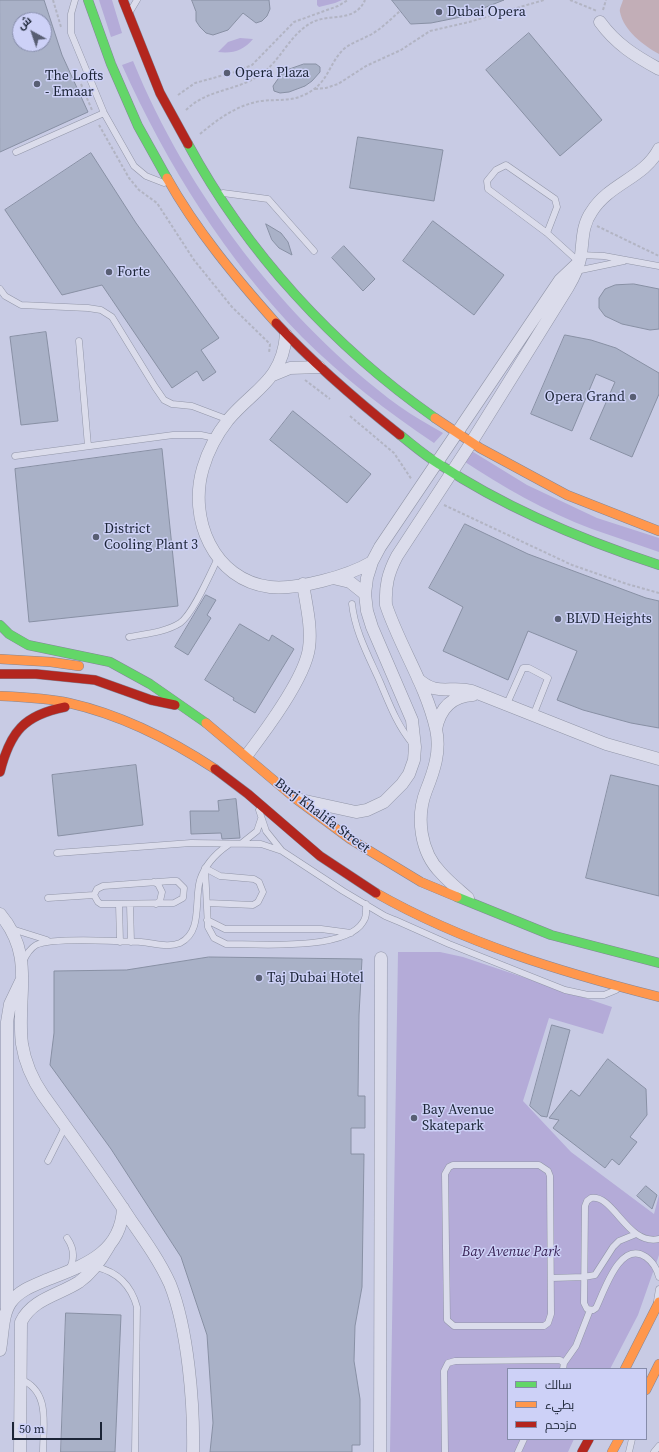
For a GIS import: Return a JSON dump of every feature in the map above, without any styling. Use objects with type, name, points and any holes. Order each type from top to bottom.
[{"type":"street","points":[[88,0],[106,56],[146,143],[205,238],[224,263],[286,335],[319,367],[374,415],[451,472],[515,507],[550,524],[659,565]]},
{"type":"street","points":[[124,0],[128,15],[151,73],[188,146],[217,193],[269,265],[316,320],[366,367],[456,434],[563,493],[596,508],[659,531]]},
{"type":"street","points":[[600,22],[610,36],[626,50],[659,69]]},
{"type":"street","points":[[473,903],[441,874],[434,865],[425,845],[420,819],[421,808],[436,760],[436,730],[429,704],[386,605],[385,588],[389,573],[397,556],[471,443],[568,287],[579,263],[582,232],[586,221],[603,197],[616,186],[642,171],[659,149]]},
{"type":"street","points":[[296,799],[356,812],[381,805],[402,784],[409,774],[414,760],[415,747],[412,720],[372,627],[367,611],[367,578],[372,562],[380,547],[436,462],[560,280],[579,263]]},
{"type":"street","points":[[286,335],[282,356],[273,375],[229,420],[215,438],[202,469],[199,503],[204,532],[218,558],[238,575],[253,582],[270,587],[286,587],[330,578],[352,572],[372,562]]},
{"type":"street","points":[[273,375],[290,368],[319,367]]},
{"type":"street","points":[[330,578],[350,582],[366,594]]},
{"type":"street","points":[[247,756],[299,678],[307,658],[310,636],[303,584]]},
{"type":"street","name":"Burj Khalifa Street","points":[[0,625],[12,636],[28,645],[110,662],[150,684],[213,728],[296,799],[350,839],[400,871],[421,882],[551,936],[659,963]]},
{"type":"street","points":[[0,660],[51,662],[91,669]]},
{"type":"street","points":[[111,674],[126,672]]},
{"type":"street","points":[[0,674],[36,674],[95,680],[135,693],[151,700],[180,705]]},
{"type":"street","points":[[418,679],[426,686],[437,691],[465,690],[606,744],[659,759]]},
{"type":"street","points":[[436,730],[441,712],[452,700],[466,695],[478,695]]},
{"type":"street","name":"Burj Khalifa Street","points":[[0,696],[64,702],[140,728],[175,744],[218,771],[258,803],[307,846],[339,870],[386,899],[430,920],[509,952],[626,989],[659,997]]},
{"type":"street","points":[[0,772],[4,753],[11,737],[26,722],[34,716],[54,708],[70,706],[85,708]]},
{"type":"street","points":[[0,914],[11,928],[23,963],[21,1030],[25,1058],[35,1083],[159,1262],[176,1302],[184,1339],[191,1394],[193,1452]]},
{"type":"street","points":[[380,1452],[381,958]]},
{"type":"street","points":[[0,1350],[7,1309],[7,1022],[10,1004],[22,979]]},
{"type":"street","points":[[626,989],[639,1000],[659,1006]]},
{"type":"street","points":[[20,1452],[21,1322],[26,1313],[33,1306],[80,1281],[96,1267],[120,1228],[123,1208]]},
{"type":"street","points":[[7,1309],[11,1302],[24,1291],[88,1262],[109,1246]]},
{"type":"street","points":[[626,1368],[657,1307]]},
{"type":"street","points":[[648,1394],[659,1364]]},
{"type":"street","points":[[581,1448],[588,1440]]},
{"type":"street","points":[[612,1452],[618,1440]]},
{"type":"lane","points":[[75,0],[71,14],[71,33],[104,113],[134,166],[146,176],[171,185]]},
{"type":"lane","points":[[128,15],[137,0]]},
{"type":"lane","points":[[16,152],[104,113]]},
{"type":"lane","points":[[547,233],[557,207],[555,199],[506,165],[496,170],[487,181],[488,189],[547,233],[579,263],[627,260]]},
{"type":"lane","points":[[217,193],[268,199],[314,251]]},
{"type":"lane","points":[[579,263],[604,256],[659,266]]},
{"type":"lane","points":[[0,289],[5,296],[21,305],[101,310],[112,317],[164,400],[172,404],[192,406],[229,420]]},
{"type":"lane","points":[[79,341],[88,446]]},
{"type":"lane","points":[[15,456],[173,435],[194,435],[215,438]]},
{"type":"lane","points":[[129,638],[168,628],[181,622],[190,611],[218,558]]},
{"type":"lane","points":[[352,604],[355,622],[361,639],[398,721],[415,747]]},
{"type":"lane","points":[[506,706],[523,668],[529,668],[548,678],[533,716]]},
{"type":"lane","points":[[258,803],[261,819],[272,840],[282,851]]},
{"type":"lane","points":[[241,844],[257,832],[261,819]]},
{"type":"lane","points":[[57,852],[173,843],[261,844],[282,851],[394,920],[449,944],[565,990],[588,996],[604,995],[626,989]]},
{"type":"lane","points":[[23,963],[30,950],[36,945],[51,941],[131,942],[172,945],[187,939],[195,925],[198,888],[205,868],[219,851],[228,844]]},
{"type":"lane","points":[[205,868],[208,927],[214,938],[226,944],[308,944],[328,941],[358,929],[364,922],[366,904]]},
{"type":"lane","points":[[205,868],[220,876],[254,879],[259,882],[263,892],[258,902],[253,905],[207,903]]},
{"type":"lane","points":[[176,881],[184,888],[184,893],[179,901],[156,904],[101,904],[94,895],[97,889],[103,886],[154,882],[176,881]]},
{"type":"lane","points":[[154,882],[158,884],[162,892],[160,901],[156,904]]},
{"type":"lane","points":[[48,898],[94,895]]},
{"type":"lane","points":[[119,904],[120,942]]},
{"type":"lane","points":[[130,904],[131,942]]},
{"type":"lane","points":[[207,920],[225,929],[321,929],[351,933]]},
{"type":"lane","points":[[394,920],[408,924],[430,920]]},
{"type":"lane","points":[[11,928],[51,941]]},
{"type":"lane","points":[[48,1161],[66,1127]]},
{"type":"lane","points":[[453,1165],[539,1165],[548,1171],[550,1176],[551,1278],[550,1319],[544,1326],[459,1326],[450,1323],[447,1320],[445,1174],[449,1167],[453,1165]]},
{"type":"lane","points":[[590,1310],[587,1309],[584,1303],[585,1206],[587,1201],[591,1198],[601,1199],[636,1234],[648,1240],[659,1240]]},
{"type":"lane","points":[[551,1278],[592,1276],[598,1272],[608,1254],[616,1244],[636,1234]]},
{"type":"lane","points":[[67,1238],[73,1254],[68,1271]]},
{"type":"lane","points":[[590,1310],[596,1308],[616,1265],[626,1256],[633,1254],[644,1256],[655,1267],[659,1277]]},
{"type":"lane","points":[[96,1267],[115,1274],[123,1280],[132,1292],[137,1307],[135,1452]]},
{"type":"lane","points":[[657,1307],[659,1289]]},
{"type":"lane","points":[[444,1452],[444,1371],[448,1363],[451,1361],[560,1360],[564,1366],[576,1346],[590,1310]]},
{"type":"lane","points":[[20,1380],[32,1386],[41,1396],[43,1412],[42,1452]]},
{"type":"lane","points":[[518,1452],[524,1440]]},
{"type":"lane","points":[[629,1452],[632,1440]]},
{"type":"lane","points":[[654,1452],[659,1446]]},
{"type":"lane","points":[[579,1452],[581,1448]]},
{"type":"path","points":[[166,104],[195,83],[234,72],[252,64],[294,22],[338,6],[348,0]]},
{"type":"path","points":[[175,121],[202,97],[238,87],[262,74],[281,55],[294,36],[311,23],[331,16],[349,16],[360,8],[365,0]]},
{"type":"path","points":[[188,146],[215,121],[235,110],[262,101],[296,98],[314,90],[338,84],[366,66],[406,48],[430,31],[469,22],[544,0]]},
{"type":"path","points":[[314,90],[327,76],[340,53],[373,33],[400,11]]},
{"type":"path","points":[[586,221],[659,256]]},
{"type":"path","points":[[433,499],[572,565],[627,584],[659,593]]},
{"type":"green space","points":[[99,0],[112,0],[122,33],[111,37]]},
{"type":"green space","points":[[317,0],[342,0],[319,7],[317,5]]},
{"type":"green space","points":[[240,38],[253,39],[246,46],[233,52],[218,52],[228,42]]},
{"type":"green space","points":[[133,61],[155,110],[181,159],[211,206],[243,251],[279,294],[317,335],[357,372],[399,406],[443,433],[434,443],[349,380],[317,352],[274,307],[248,276],[200,209],[158,139],[122,65]]},
{"type":"green space","points":[[470,450],[527,485],[597,518],[659,538],[659,552],[575,522],[525,498],[462,460]]},
{"type":"green space","name":"Bay Avenue Park","points":[[398,952],[440,952],[463,957],[612,1007],[603,1034],[549,1018],[523,1101],[571,1152],[654,1214],[659,1195],[659,1255],[638,1315],[611,1368],[507,1368],[507,1440],[574,1440],[568,1452],[390,1452]]},
{"type":"shaded area","points":[[623,0],[659,0],[659,54],[635,37],[622,19],[620,8]]},
{"type":"building","name":"The Lofts - Emaar","points":[[0,0],[44,0],[48,12],[12,12],[12,52],[52,52],[52,24],[62,55],[88,112],[0,152]]},
{"type":"building","points":[[192,0],[269,0],[270,9],[267,16],[262,21],[256,23],[243,13],[228,30],[213,35],[206,33],[196,21],[196,12]]},
{"type":"building","name":"Dubai Opera","points":[[392,0],[504,0],[461,17],[431,23],[411,24]]},
{"type":"building","points":[[529,33],[602,120],[560,156],[486,70]]},
{"type":"building","points":[[304,64],[316,64],[320,67],[320,72],[312,81],[305,86],[289,92],[280,93],[274,91],[273,86],[280,76],[287,70]]},
{"type":"building","points":[[358,137],[443,150],[434,201],[350,188]]},
{"type":"building","name":"Forte","points":[[91,153],[136,223],[219,338],[201,350],[216,372],[203,381],[197,371],[172,388],[102,285],[62,295],[5,210]]},
{"type":"building","points":[[433,221],[504,275],[474,315],[403,261]]},
{"type":"building","points":[[266,224],[281,233],[288,242],[292,255],[279,248],[272,240]]},
{"type":"building","points":[[344,246],[375,279],[363,291],[332,258]]},
{"type":"building","points":[[634,284],[659,289],[659,329],[650,330],[622,324],[605,316],[599,308],[599,298],[605,289],[615,285]]},
{"type":"building","points":[[46,332],[58,421],[21,425],[10,337]]},
{"type":"building","name":"Opera Grand","points":[[565,335],[591,340],[616,348],[659,373],[659,394],[632,457],[590,439],[615,382],[596,374],[572,431],[531,414]]},
{"type":"building","points":[[293,411],[371,474],[347,503],[270,440]]},
{"type":"building","name":"District Cooling Plant 3","points":[[162,449],[178,606],[29,622],[15,469]]},
{"type":"building","name":"BLVD Heights","points":[[465,524],[528,554],[646,598],[659,601],[659,728],[631,723],[583,710],[557,700],[577,651],[528,631],[508,680],[443,651],[463,607],[429,588]]},
{"type":"building","points":[[206,595],[216,600],[207,615],[211,618],[188,655],[175,647]]},
{"type":"building","points":[[240,624],[269,641],[272,635],[294,649],[255,713],[233,700],[234,698],[205,680]]},
{"type":"building","points":[[136,765],[143,825],[58,836],[52,775]]},
{"type":"building","points":[[611,775],[659,786],[659,896],[586,878]]},
{"type":"building","points":[[236,799],[240,838],[222,839],[221,833],[191,834],[190,811],[219,811],[218,801]]},
{"type":"building","points":[[209,957],[362,959],[359,1015],[358,1096],[365,1096],[365,1128],[351,1128],[351,1154],[364,1154],[362,1287],[355,1326],[354,1361],[360,1399],[360,1445],[352,1445],[352,1452],[210,1452],[213,1423],[207,1335],[181,1257],[111,1149],[50,1065],[54,1033],[54,971],[126,970]]},
{"type":"building","points":[[552,1025],[570,1030],[547,1117],[541,1116],[530,1106]]},
{"type":"building","points":[[608,1059],[646,1089],[647,1115],[630,1137],[637,1142],[619,1165],[612,1159],[605,1168],[553,1128],[559,1120],[549,1118],[571,1090],[579,1096]]},
{"type":"building","points":[[646,1186],[657,1195],[652,1209],[637,1196]]},
{"type":"building","points":[[66,1313],[121,1315],[115,1452],[61,1452]]},
{"type":"traffic: fast","points":[[88,0],[111,64],[138,126],[167,178]]},
{"type":"traffic: fast","points":[[188,144],[211,184],[237,223],[265,260],[296,295],[328,329],[362,361],[435,418]]},
{"type":"traffic: fast","points":[[400,435],[434,461],[491,495],[518,509],[573,534],[659,565]]},
{"type":"traffic: fast","points":[[0,625],[9,634],[28,645],[110,662],[150,684],[206,723]]},
{"type":"traffic: fast","points":[[457,897],[551,935],[659,963]]},
{"type":"traffic: slow","points":[[167,178],[178,197],[217,253],[276,323]]},
{"type":"traffic: slow","points":[[435,418],[480,448],[567,495],[659,531]]},
{"type":"traffic: slow","points":[[0,659],[51,662],[79,666]]},
{"type":"traffic: slow","points":[[0,696],[61,701],[108,714],[181,748],[215,769]]},
{"type":"traffic: slow","points":[[206,723],[296,799],[350,839],[421,882],[457,897]]},
{"type":"traffic: slow","points":[[376,893],[409,911],[478,941],[550,966],[659,997]]},
{"type":"traffic: slow","points":[[626,1368],[659,1302]]},
{"type":"traffic: slow","points":[[647,1388],[659,1364]]},
{"type":"traffic: slow","points":[[612,1452],[618,1440]]},
{"type":"traffic: jam","points":[[123,0],[160,93],[188,144]]},
{"type":"traffic: jam","points":[[276,323],[305,353],[400,435]]},
{"type":"traffic: jam","points":[[0,674],[36,674],[95,680],[151,700],[175,705]]},
{"type":"traffic: jam","points":[[0,772],[9,746],[14,736],[21,728],[39,715],[51,710],[65,707]]},
{"type":"traffic: jam","points":[[215,769],[248,794],[320,856],[376,893]]},
{"type":"traffic: jam","points":[[582,1452],[588,1440]]},
{"type":"place","name":"Dubai Opera","points":[[439,12]]},
{"type":"place","name":"Opera Plaza","points":[[227,73]]},
{"type":"place","name":"The Lofts - Emaar","points":[[37,84]]},
{"type":"place","name":"Forte","points":[[109,272]]},
{"type":"place","name":"Opera Grand","points":[[633,397]]},
{"type":"place","name":"District Cooling Plant 3","points":[[96,537]]},
{"type":"place","name":"BLVD Heights","points":[[558,619]]},
{"type":"place","name":"Taj Dubai Hotel","points":[[259,978]]},
{"type":"place","name":"Bay Avenue Skatepark","points":[[414,1118]]}]
